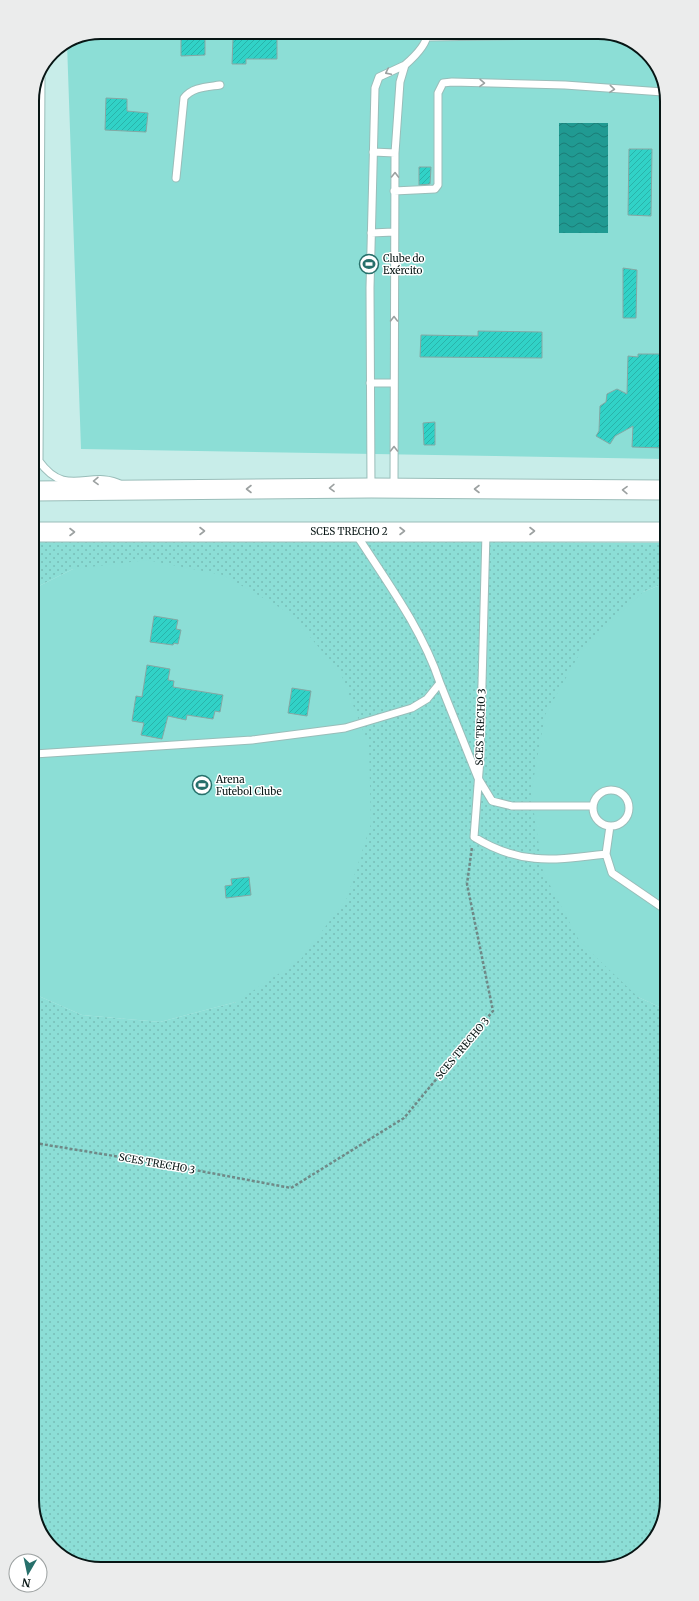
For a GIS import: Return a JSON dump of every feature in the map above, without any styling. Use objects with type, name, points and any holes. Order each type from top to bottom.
[{"type":"main road","points":[[39,491],[371,488],[660,490]]},
{"type":"main road","name":"SCES TRECHO 2","points":[[39,532],[660,532]]},
{"type":"lane","points":[[394,488],[395,153],[400,82],[406,65],[425,39]]},
{"type":"lane","points":[[371,488],[371,233],[375,88],[377,80],[384,74],[406,65]]},
{"type":"lane","points":[[394,191],[435,189],[438,185],[438,93],[443,83],[565,85],[659,92]]},
{"type":"lane","points":[[41,85],[40,461],[48,473],[58,479],[66,481],[113,480],[132,490]]},
{"type":"lane","points":[[176,178],[184,98],[188,93],[195,90],[220,85]]},
{"type":"lane","points":[[373,152],[395,153]]},
{"type":"lane","points":[[371,233],[394,232]]},
{"type":"lane","points":[[370,383],[394,382]]},
{"type":"lane","points":[[353,531],[405,609],[422,641],[478,778],[492,801],[512,806],[593,806]]},
{"type":"lane","name":"SCES TRECHO 3","points":[[474,837],[478,778],[486,531]]},
{"type":"lane","points":[[39,754],[252,740],[345,728],[412,708],[427,699],[440,683]]},
{"type":"lane","points":[[606,790],[620,791],[626,796],[630,809],[628,816],[623,822],[610,826],[597,820],[593,806],[599,794],[606,790]]},
{"type":"lane","points":[[610,826],[606,854],[612,873],[660,906]]},
{"type":"lane","points":[[474,837],[494,850],[521,857],[552,860],[606,854]]},
{"type":"path","name":"SCES TRECHO 3","points":[[39,1144],[157,1163],[291,1188],[404,1118],[493,1010],[467,884],[474,837]]},
{"type":"shaded area","name":"Clube do Exército","points":[[101,39],[602,39],[610,40],[629,47],[645,60],[650,67],[657,81],[660,101],[660,459],[81,449],[67,49],[70,47],[81,42]]},
{"type":"shaded area","points":[[153,540],[660,543],[660,585],[643,592],[638,997],[660,1007],[660,1500],[658,1516],[650,1534],[636,1549],[625,1556],[610,1561],[598,1562],[97,1562],[89,1561],[70,1554],[57,1544],[49,1534],[42,1520],[39,1500],[39,996],[82,1015],[160,1022],[236,1002],[73,569],[39,586],[39,541]]},
{"type":"shaded area","name":"Arena Futebol Clube","points":[[147,560],[223,575],[291,614],[341,674],[369,746],[371,824],[347,898],[301,959],[236,1002],[160,1022],[82,1015],[39,996],[39,586],[73,569]]},
{"type":"shaded area","points":[[660,585],[660,1007],[638,997],[580,942],[543,872],[531,793],[545,715],[584,646],[643,592]]},
{"type":"water","points":[[559,123],[608,123],[608,233],[559,233]]},
{"type":"building","points":[[181,39],[205,39],[205,55],[181,56]]},
{"type":"building","points":[[233,39],[277,39],[277,59],[246,59],[246,64],[232,64]]},
{"type":"building","points":[[106,98],[127,99],[127,111],[148,113],[146,132],[105,130]]},
{"type":"building","points":[[629,149],[652,149],[651,216],[628,215]]},
{"type":"building","points":[[419,167],[431,167],[430,184],[419,185]]},
{"type":"building","points":[[623,268],[637,270],[636,318],[623,318]]},
{"type":"building","points":[[478,331],[542,332],[542,358],[420,357],[421,335],[478,336]]},
{"type":"building","points":[[638,354],[660,354],[660,448],[632,447],[633,426],[615,436],[610,444],[596,436],[599,431],[600,406],[606,402],[607,394],[617,389],[627,394],[628,356],[638,357]]},
{"type":"building","points":[[435,422],[435,445],[424,445],[423,423]]},
{"type":"building","points":[[154,616],[178,620],[176,629],[181,630],[178,644],[174,643],[173,645],[150,642]]},
{"type":"building","points":[[147,665],[170,669],[168,680],[174,681],[173,687],[223,695],[220,712],[215,711],[213,719],[187,715],[186,720],[168,716],[162,739],[141,735],[144,723],[132,721],[136,696],[142,697]]},
{"type":"building","points":[[292,688],[311,691],[307,716],[288,713]]},
{"type":"building","points":[[249,877],[251,895],[226,898],[225,886],[232,885],[231,879]]},
{"type":"place","name":"Clube do Exército","points":[[369,264]]},
{"type":"place","name":"Arena Futebol Clube","points":[[202,785]]}]
